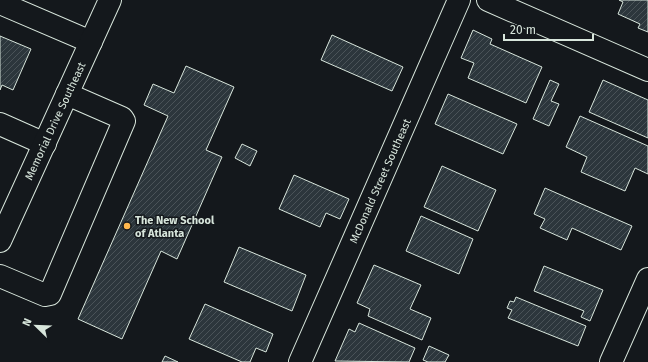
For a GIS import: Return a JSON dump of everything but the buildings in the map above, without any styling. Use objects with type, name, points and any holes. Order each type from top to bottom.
[{"type":"street","name":"Memorial Drive Southeast","points":[[0,241],[110,0]]},
{"type":"street","name":"McDonald Street Southeast","points":[[300,362],[459,0]]},
{"type":"street","points":[[488,0],[648,70]]},
{"type":"street","points":[[0,3],[91,42]]},
{"type":"street","points":[[0,276],[45,295],[50,294],[124,122],[122,118],[67,94]]},
{"type":"street","points":[[0,124],[44,144]]},
{"type":"street","points":[[611,362],[648,279]]},
{"type":"place","name":"The New School of Atlanta","points":[[127,226]]}]
